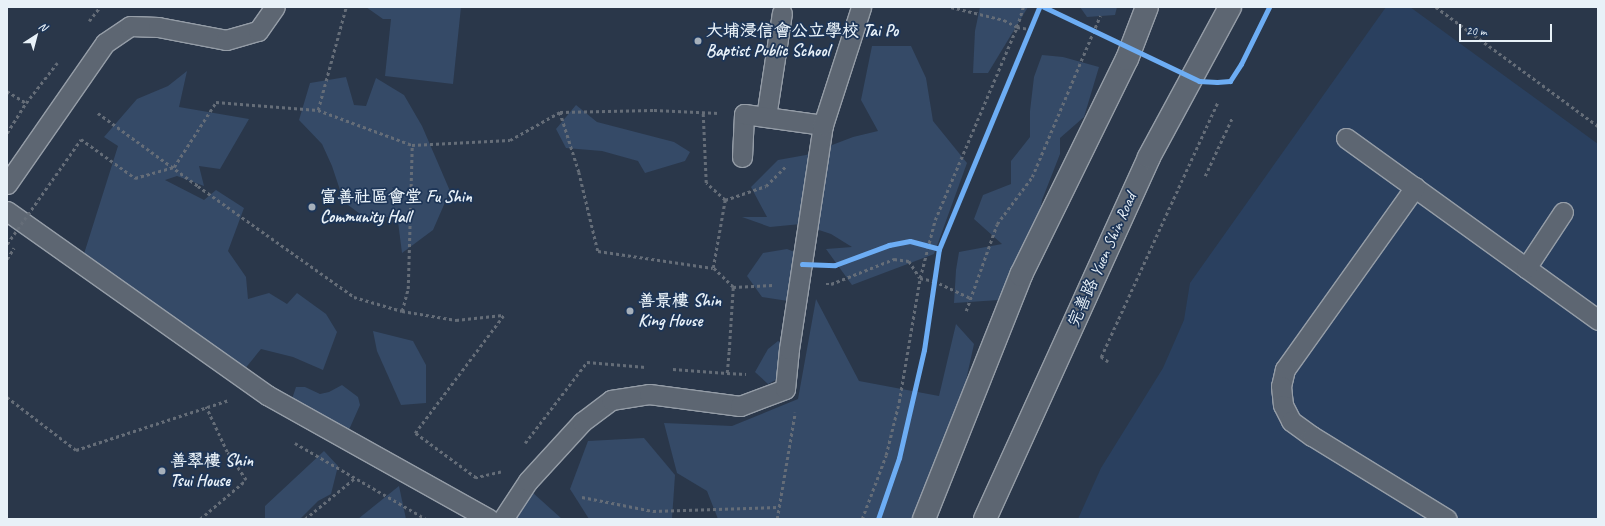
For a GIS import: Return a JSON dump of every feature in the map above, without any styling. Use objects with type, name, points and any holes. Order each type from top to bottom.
[{"type":"main road","points":[[924,519],[1021,275],[1127,59],[1147,7]]},
{"type":"main road","name":"完善路 Yuen Shin Road","points":[[985,519],[1149,157],[1230,7]]},
{"type":"lane","points":[[7,184],[105,44],[130,26],[158,27],[226,40],[258,30],[275,7]]},
{"type":"lane","points":[[503,519],[528,481],[582,422],[611,400],[649,394],[740,406],[785,389],[799,282],[823,125],[860,7]]},
{"type":"lane","points":[[766,117],[782,12]]},
{"type":"lane","points":[[742,157],[744,114],[823,125]]},
{"type":"lane","points":[[1346,138],[1598,320]]},
{"type":"lane","points":[[1415,187],[1285,369],[1281,386],[1283,405],[1291,421],[1312,436],[1447,519]]},
{"type":"lane","points":[[7,211],[267,395],[489,519]]},
{"type":"lane","points":[[1526,268],[1563,212]]},
{"type":"path","points":[[318,110],[346,7]]},
{"type":"path","points":[[950,7],[1004,20],[1017,28],[1029,29]]},
{"type":"path","points":[[862,519],[886,455],[899,402],[920,278],[931,248],[936,220],[1017,28],[1023,7]]},
{"type":"path","points":[[1436,7],[1598,126]]},
{"type":"path","points":[[966,311],[997,224],[1032,177],[1100,16]]},
{"type":"path","points":[[1026,36],[1032,24]]},
{"type":"path","points":[[1088,27],[1102,34]]},
{"type":"path","points":[[7,91],[26,104]]},
{"type":"path","points":[[7,244],[81,139],[135,178],[174,167],[216,102],[318,110],[412,145],[510,140],[560,112],[654,110],[744,114]]},
{"type":"path","points":[[1108,362],[1101,357],[1218,102]]},
{"type":"path","points":[[560,112],[579,172],[598,250],[713,268],[733,287],[799,282],[831,284],[894,259],[909,261],[920,278],[934,281],[970,298]]},
{"type":"path","points":[[703,112],[706,183],[725,200]]},
{"type":"path","points":[[98,113],[174,167],[216,200],[354,297],[402,311],[456,320],[504,315],[415,433],[476,478],[500,473],[505,467]]},
{"type":"path","points":[[1205,176],[1232,118]]},
{"type":"path","points":[[402,311],[408,288],[412,145]]},
{"type":"path","points":[[725,200],[766,186],[787,165]]},
{"type":"path","points":[[713,268],[725,200]]},
{"type":"path","points":[[7,259],[17,244]]},
{"type":"path","points":[[922,245],[931,248]]},
{"type":"path","points":[[933,288],[935,273]]},
{"type":"path","points":[[726,373],[733,287]]},
{"type":"path","points":[[520,449],[587,362],[649,367]]},
{"type":"path","points":[[672,369],[746,374]]},
{"type":"path","points":[[7,397],[76,450],[231,399]]},
{"type":"path","points":[[200,519],[246,480],[227,452],[206,407]]},
{"type":"path","points":[[305,519],[355,478],[426,519]]},
{"type":"path","points":[[582,497],[653,511],[778,508]]},
{"type":"shaded area","points":[[366,7],[461,7],[453,84],[385,76],[391,19],[383,19]]},
{"type":"shaded area","points":[[980,7],[1028,7],[988,73],[973,73],[975,31]]},
{"type":"shaded area","points":[[1080,7],[1117,7],[1115,15],[1087,17]]},
{"type":"shaded area","points":[[1386,7],[1410,7],[1598,144],[1598,519],[1078,519],[1101,468],[1163,368],[1184,320],[1190,283]]},
{"type":"shaded area","points":[[872,46],[911,46],[926,78],[933,121],[967,163],[934,254],[852,285],[826,249],[852,247],[831,234],[801,224],[770,227],[742,217],[767,217],[751,187],[778,160],[806,155],[853,137],[878,131],[861,100]]},
{"type":"shaded area","points":[[1042,55],[1063,57],[1099,67],[1084,117],[1060,138],[1060,154],[1042,200],[1037,227],[1021,248],[1006,291],[999,300],[954,303],[956,270],[959,252],[1002,244],[974,219],[983,195],[1011,184],[1011,161],[1030,137],[1030,111],[1034,77]]},
{"type":"shaded area","points":[[187,71],[179,107],[249,119],[220,169],[199,166],[204,186],[177,176],[165,180],[204,200],[216,190],[244,208],[228,251],[246,277],[248,299],[269,293],[287,304],[297,293],[326,314],[337,332],[323,370],[293,357],[261,349],[239,376],[118,302],[83,257],[118,146],[104,137],[137,99],[168,86]]},
{"type":"shaded area","points":[[346,77],[354,105],[366,106],[376,78],[404,95],[422,126],[450,191],[433,230],[402,253],[397,214],[371,222],[344,202],[332,166],[322,144],[299,120],[310,83]]},
{"type":"shaded area","points":[[576,105],[597,122],[674,142],[690,152],[685,161],[645,173],[638,161],[602,151],[566,148],[556,129]]},
{"type":"shaded area","points":[[787,249],[810,258],[811,273],[788,301],[762,297],[747,276],[763,253]]},
{"type":"shaded area","points":[[816,299],[859,381],[939,396],[956,324],[974,344],[960,408],[915,519],[718,519],[707,491],[677,473],[664,423],[732,426],[798,399]]},
{"type":"shaded area","points":[[373,331],[413,341],[426,365],[426,403],[401,405],[377,351]]},
{"type":"shaded area","points":[[778,341],[797,349],[795,370],[768,384],[755,372],[768,349]]},
{"type":"shaded area","points":[[342,385],[358,397],[360,405],[348,432],[287,414],[296,387],[305,387],[320,394],[329,392]]},
{"type":"shaded area","points":[[644,438],[675,475],[672,519],[589,519],[570,489],[588,441]]},
{"type":"shaded area","points":[[324,451],[338,466],[331,494],[318,501],[300,519],[265,519],[265,506]]},
{"type":"shaded area","points":[[399,486],[406,519],[358,519]]},
{"type":"shaded area","points":[[532,492],[562,519],[515,519]]},
{"type":"cycle path","points":[[878,519],[899,458],[924,350],[939,249],[1039,7]]},
{"type":"cycle path","points":[[1044,7],[1199,81],[1217,82],[1230,81],[1241,64],[1269,7]]},
{"type":"cycle path","points":[[802,264],[835,265],[889,245],[910,241],[939,249]]},
{"type":"place","name":"大埔浸信會公立學校 Tai Po Baptist Public School","points":[[698,41]]},
{"type":"place","name":"富善社區會堂 Fu Shin Community Hall","points":[[312,207]]},
{"type":"place","name":"善景樓 Shin King House","points":[[630,311]]},
{"type":"place","name":"善翠樓 Shin Tsui House","points":[[162,471]]}]
